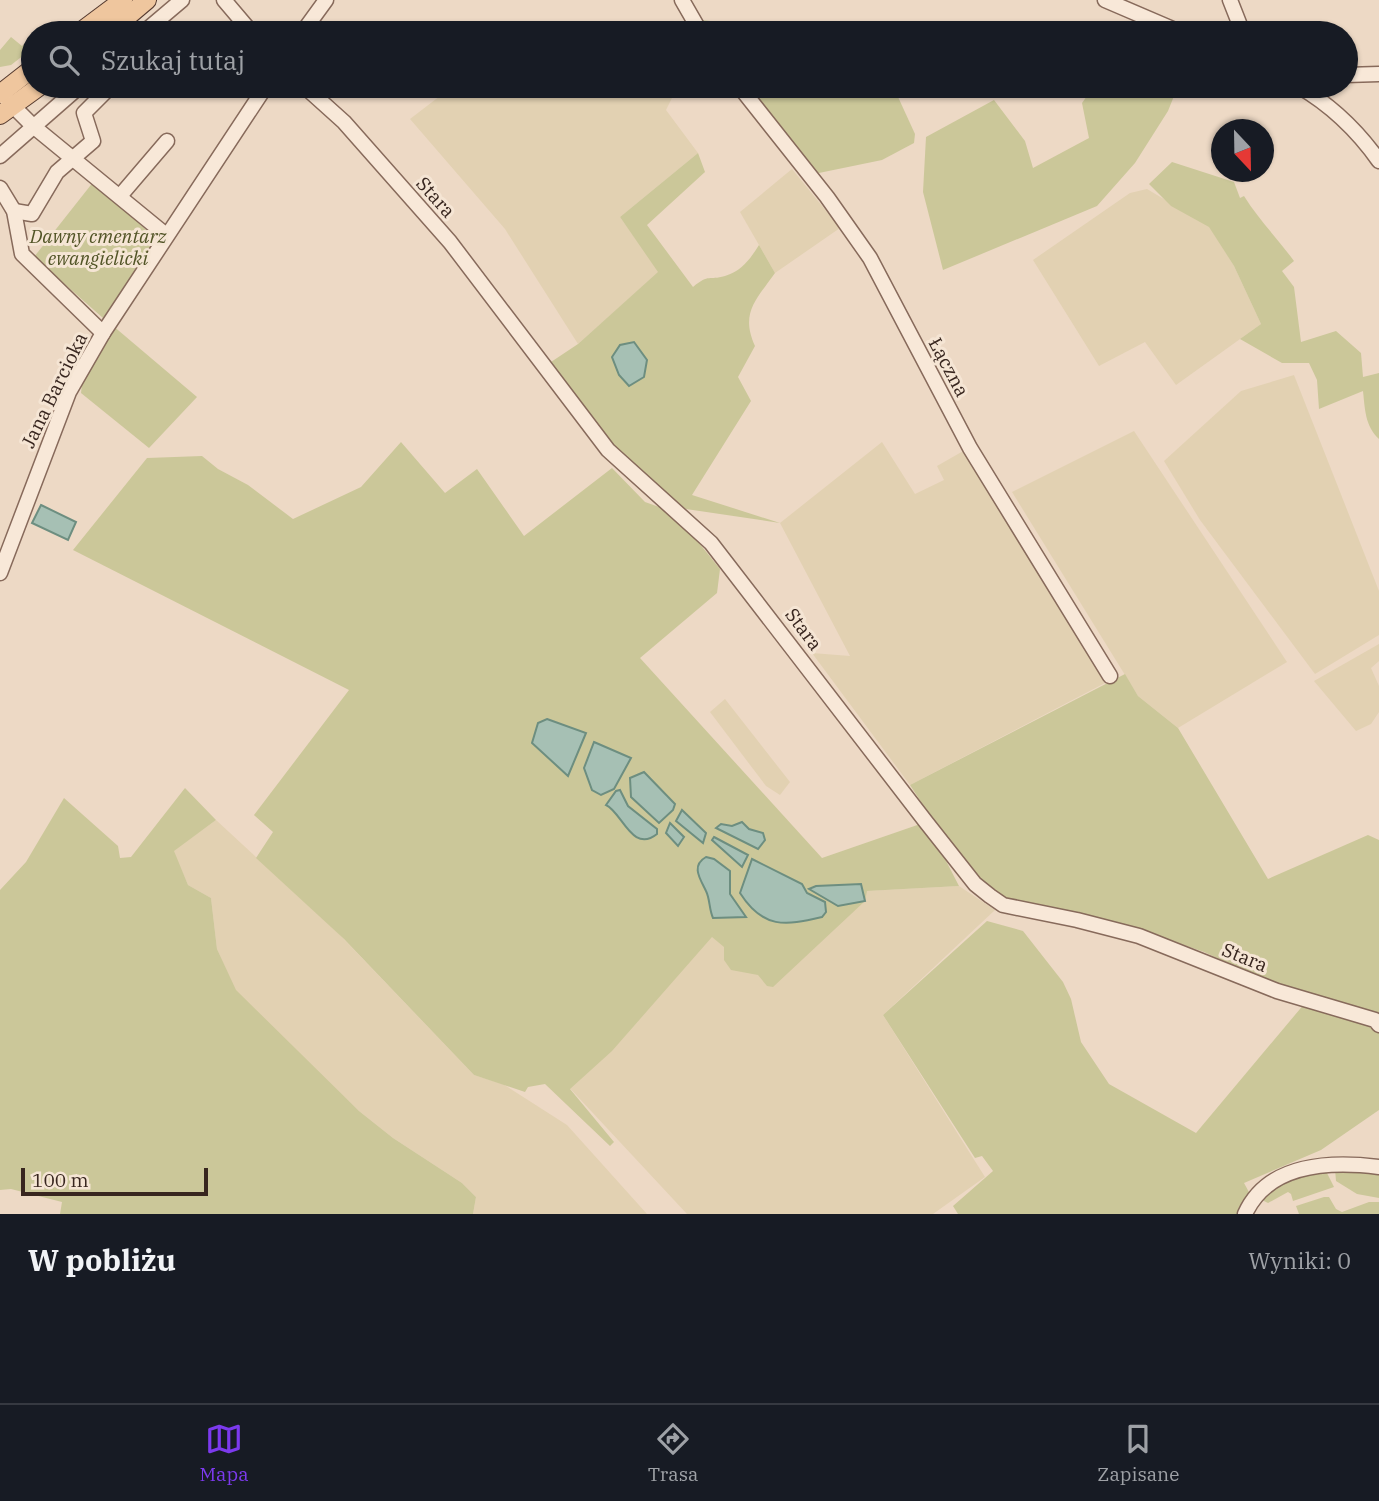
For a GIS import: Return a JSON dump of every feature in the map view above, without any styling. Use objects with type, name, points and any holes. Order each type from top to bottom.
[{"type":"main road","points":[[95,21],[123,0]]},
{"type":"main road","points":[[123,21],[148,0]]},
{"type":"main road","points":[[2,99],[21,80]]},
{"type":"main road","points":[[2,99],[21,92]]},
{"type":"street","points":[[157,21],[182,0]]},
{"type":"street","points":[[224,0],[242,21]]},
{"type":"street","points":[[311,21],[326,0]]},
{"type":"street","points":[[682,0],[694,21]]},
{"type":"street","points":[[1105,0],[1154,21]]},
{"type":"street","points":[[1230,0],[1238,21]]},
{"type":"street","points":[[1358,75],[1379,74]]},
{"type":"street","points":[[0,156],[66,98]]},
{"type":"street","points":[[14,211],[32,214],[57,172],[71,157],[93,141],[84,113],[99,98]]},
{"type":"street","name":"Jana Barcioka","points":[[0,573],[69,393],[103,333],[257,98]]},
{"type":"street","name":"Stara","points":[[317,98],[344,122],[450,242],[608,450],[711,543],[972,879],[1003,905],[1139,936],[1277,991],[1374,1020],[1379,1025]]},
{"type":"street","name":"Łączna","points":[[748,98],[827,197],[870,258],[970,448],[1110,676]]},
{"type":"street","points":[[1319,98],[1349,124],[1379,161]]},
{"type":"street","points":[[2,99],[166,235]]},
{"type":"street","points":[[120,196],[167,141]]},
{"type":"street","points":[[0,188],[14,211],[22,254],[103,333]]},
{"type":"street","points":[[1245,1214],[1251,1200],[1266,1185],[1294,1171],[1333,1163],[1379,1167]]},
{"type":"shaded area","points":[[437,98],[672,98],[666,110],[698,153],[620,217],[659,272],[578,344],[505,229],[410,119]]},
{"type":"shaded area","points":[[792,169],[840,228],[775,273],[740,212]]},
{"type":"shaded area","points":[[1147,189],[1209,226],[1234,266],[1261,324],[1176,385],[1145,342],[1099,366],[1033,260],[1130,193]]},
{"type":"shaded area","points":[[634,342],[647,360],[644,377],[629,386],[619,375],[612,357],[620,345]]},
{"type":"shaded area","points":[[1294,375],[1379,591],[1379,635],[1315,674],[1200,520],[1164,461],[1241,391]]},
{"type":"shaded area","points":[[1134,431],[1287,662],[1178,728],[1138,696],[1012,492]]},
{"type":"shaded area","points":[[882,442],[915,494],[944,480],[937,466],[965,450],[1105,683],[910,785],[812,653],[850,656],[780,523]]},
{"type":"shaded area","points":[[41,505],[76,522],[68,540],[32,523]]},
{"type":"shaded area","points":[[1379,644],[1379,661],[1371,668],[1379,686],[1379,712],[1371,724],[1356,731],[1314,681]]},
{"type":"shaded area","points":[[725,699],[790,782],[780,795],[766,786],[710,712]]},
{"type":"shaded area","points":[[547,719],[586,733],[568,776],[532,743],[538,723]]},
{"type":"shaded area","points":[[594,742],[631,758],[614,789],[601,795],[592,790],[584,768]]},
{"type":"shaded area","points":[[644,772],[675,804],[673,810],[659,823],[631,797],[630,778]]},
{"type":"shaded area","points":[[620,790],[628,806],[657,829],[657,834],[641,839],[628,830],[606,805],[616,791]]},
{"type":"shaded area","points":[[682,810],[706,833],[703,843],[676,821]]},
{"type":"shaded area","points":[[254,815],[867,891],[959,886],[995,910],[883,1015],[985,1177],[933,1214],[687,1214],[537,1053]]},
{"type":"shaded area","points":[[216,820],[337,932],[474,1075],[503,1084],[567,1125],[647,1214],[473,1214],[476,1197],[462,1183],[393,1138],[359,1111],[235,990],[217,949],[211,898],[188,885],[173,851]]},
{"type":"shaded area","points":[[742,822],[749,829],[763,833],[765,840],[758,849],[716,828],[721,824],[732,826]]},
{"type":"shaded area","points":[[670,823],[684,837],[678,846],[666,833]]},
{"type":"shaded area","points":[[714,837],[748,855],[742,867],[712,840]]},
{"type":"shaded area","points":[[706,857],[714,859],[730,871],[730,894],[746,917],[713,918],[698,873],[701,861]]},
{"type":"shaded area","points":[[752,859],[802,884],[807,893],[825,902],[826,912],[822,917],[786,923],[766,919],[757,913],[740,893]]},
{"type":"shaded area","points":[[861,884],[865,901],[838,906],[809,889],[816,886]]},
{"type":"green space","points":[[11,37],[21,45],[21,57],[11,65],[0,67],[0,50]]},
{"type":"green space","points":[[754,98],[898,98],[915,134],[914,143],[882,160],[814,174]]},
{"type":"green space","points":[[1086,98],[1173,98],[1168,111],[1135,163],[1097,206],[943,270],[923,192],[926,137],[994,100],[1025,141],[1033,168],[1089,138],[1082,103]]},
{"type":"green space","points":[[698,153],[705,172],[647,225],[693,287],[706,279],[725,276],[741,268],[759,245],[775,273],[752,307],[749,324],[755,346],[738,377],[751,401],[692,495],[780,523],[686,509],[636,472],[548,364],[578,344],[658,272],[620,217]]},
{"type":"green space","points":[[1172,162],[1211,175],[1211,182],[1234,182],[1240,198],[1244,196],[1294,261],[1282,271],[1294,287],[1301,342],[1336,331],[1361,353],[1363,377],[1379,373],[1379,439],[1368,423],[1363,391],[1319,409],[1317,380],[1309,363],[1282,363],[1240,339],[1261,324],[1234,266],[1209,227],[1171,206],[1149,184]]},
{"type":"green space","name":"Dawny cmentarz ewangielicki","points":[[94,181],[156,239],[103,318],[34,257]]},
{"type":"green space","points":[[112,325],[197,397],[149,448],[81,393],[82,384]]},
{"type":"green space","points":[[401,442],[445,493],[477,469],[524,536],[612,468],[645,502],[662,508],[691,533],[720,569],[717,593],[640,658],[822,858],[926,822],[959,886],[867,891],[865,901],[773,987],[767,986],[758,975],[731,970],[724,960],[724,947],[712,937],[612,1051],[570,1089],[614,1142],[610,1146],[545,1084],[528,1087],[525,1092],[474,1075],[344,939],[256,858],[273,832],[254,815],[349,690],[73,550],[147,458],[202,456],[218,469],[248,485],[293,519],[361,487]]},
{"type":"green space","points":[[1125,674],[1138,696],[1178,728],[1268,879],[1368,835],[1379,840],[1379,1017],[1276,985],[1204,952],[1152,934],[1006,899],[968,874],[910,785]]},
{"type":"green space","points":[[185,788],[216,820],[174,851],[188,885],[211,898],[217,949],[236,990],[359,1111],[393,1138],[462,1183],[476,1197],[473,1214],[60,1214],[62,1202],[11,1189],[0,1190],[0,890],[26,862],[64,798],[118,846],[120,858],[131,857]]},
{"type":"green space","points":[[987,921],[1023,931],[1063,982],[1071,999],[1081,1042],[1109,1084],[1196,1133],[1305,1003],[1371,1023],[1379,1032],[1379,1110],[1321,1150],[1244,1183],[1250,1194],[1240,1214],[958,1214],[953,1206],[993,1171],[982,1156],[975,1158],[883,1015]]},
{"type":"green space","points":[[1325,1169],[1334,1187],[1293,1201],[1288,1192],[1268,1203],[1264,1201],[1264,1196],[1275,1185]]},
{"type":"green space","points":[[1335,1169],[1379,1171],[1379,1198],[1357,1194],[1336,1181]]},
{"type":"green space","points":[[1329,1197],[1336,1209],[1342,1212],[1369,1202],[1379,1202],[1379,1214],[1299,1214],[1296,1206]]}]
